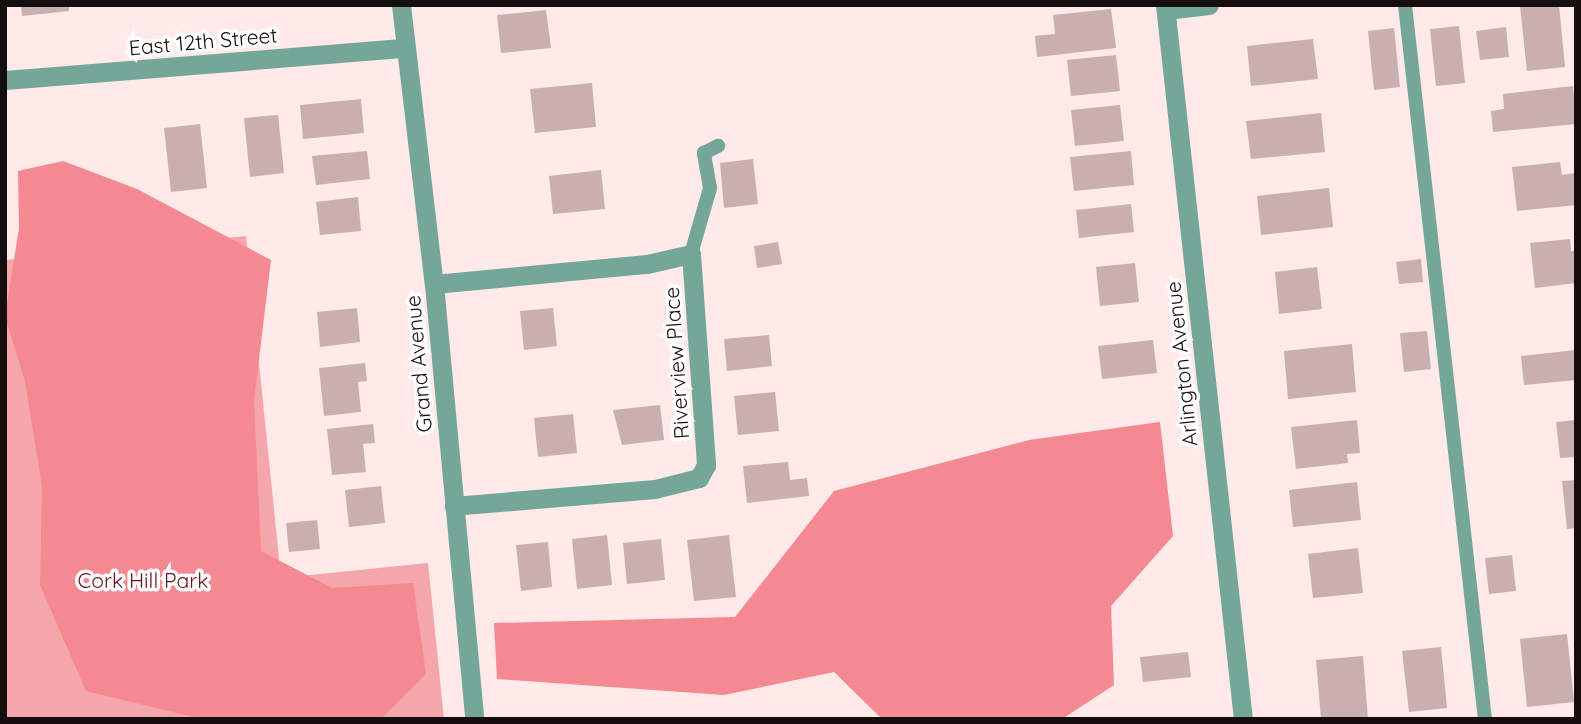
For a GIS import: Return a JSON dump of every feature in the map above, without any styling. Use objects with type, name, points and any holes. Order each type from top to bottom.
[{"type":"street","name":"Grand Avenue","points":[[401,5],[434,284],[474,719]]},
{"type":"street","points":[[1165,7],[1209,5]]},
{"type":"street","name":"Arlington Avenue","points":[[1165,7],[1243,719]]},
{"type":"street","name":"East 12th Street","points":[[5,80],[405,48]]},
{"type":"street","name":"Riverview Place","points":[[434,284],[647,264],[691,254],[706,465],[699,478],[655,489],[454,506]]},
{"type":"lane","points":[[1405,5],[1485,719]]},
{"type":"lane","points":[[691,254],[710,188],[704,153],[718,146]]},
{"type":"green space","name":"Cork Hill Park","points":[[63,161],[137,189],[271,260],[254,400],[261,551],[332,588],[413,583],[426,674],[381,719],[202,719],[86,691],[40,585],[42,487],[25,381],[5,317],[19,228],[18,171]]},
{"type":"green space","name":"Cork Hill Park","points":[[246,236],[281,578],[428,563],[444,719],[5,719],[5,260]]},
{"type":"green space","points":[[1160,422],[1173,536],[1111,606],[1114,685],[1062,719],[882,719],[834,672],[724,695],[497,679],[494,623],[735,617],[834,491],[1029,440]]},
{"type":"building","points":[[21,5],[69,5],[69,11],[22,16]]},
{"type":"building","points":[[1559,5],[1565,67],[1527,71],[1520,6]]},
{"type":"building","points":[[1111,9],[1116,48],[1037,57],[1035,36],[1055,34],[1053,15]]},
{"type":"building","points":[[546,10],[551,48],[501,53],[497,15]]},
{"type":"building","points":[[1459,26],[1465,83],[1436,86],[1430,29]]},
{"type":"building","points":[[1506,27],[1509,57],[1480,60],[1476,31]]},
{"type":"building","points":[[1394,28],[1400,87],[1374,90],[1368,31]]},
{"type":"building","points":[[1313,39],[1318,79],[1251,86],[1247,46]]},
{"type":"building","points":[[1116,55],[1120,91],[1071,96],[1067,60]]},
{"type":"building","points":[[592,83],[596,127],[535,133],[530,89]]},
{"type":"building","points":[[1573,86],[1576,124],[1493,132],[1491,111],[1504,109],[1503,94]]},
{"type":"building","points":[[361,99],[364,133],[303,139],[300,105]]},
{"type":"building","points":[[1120,105],[1124,141],[1075,146],[1071,110]]},
{"type":"building","points":[[1321,113],[1325,152],[1251,159],[1246,121]]},
{"type":"building","points":[[278,115],[284,173],[250,177],[244,118]]},
{"type":"building","points":[[200,124],[207,188],[171,192],[164,128]]},
{"type":"building","points":[[367,151],[370,179],[316,185],[312,156]]},
{"type":"building","points":[[1131,151],[1134,185],[1074,191],[1070,157]]},
{"type":"building","points":[[753,159],[758,204],[724,208],[720,163]]},
{"type":"building","points":[[1560,162],[1562,175],[1576,173],[1576,205],[1517,211],[1512,167]]},
{"type":"building","points":[[601,170],[605,209],[553,214],[549,176]]},
{"type":"building","points":[[1329,188],[1333,227],[1261,235],[1257,196]]},
{"type":"building","points":[[358,197],[361,231],[320,235],[316,202]]},
{"type":"building","points":[[1131,204],[1134,232],[1079,238],[1076,210]]},
{"type":"building","points":[[1570,239],[1571,251],[1576,251],[1576,283],[1535,288],[1530,243]]},
{"type":"building","points":[[778,242],[782,264],[757,268],[754,246]]},
{"type":"building","points":[[1421,259],[1423,282],[1399,284],[1396,262]]},
{"type":"building","points":[[1135,263],[1139,302],[1100,306],[1096,267]]},
{"type":"building","points":[[1317,267],[1322,309],[1279,314],[1275,272]]},
{"type":"building","points":[[357,308],[360,342],[320,347],[317,312]]},
{"type":"building","points":[[553,308],[557,346],[524,350],[520,311]]},
{"type":"building","points":[[1427,331],[1431,369],[1404,372],[1400,333]]},
{"type":"building","points":[[769,335],[772,366],[727,371],[724,339]]},
{"type":"building","points":[[1153,340],[1157,373],[1102,379],[1098,346]]},
{"type":"building","points":[[1352,344],[1356,392],[1288,399],[1284,351]]},
{"type":"building","points":[[1576,350],[1576,380],[1524,385],[1521,356]]},
{"type":"building","points":[[365,363],[367,381],[358,382],[361,412],[324,416],[319,368]]},
{"type":"building","points":[[775,392],[779,431],[738,435],[734,396]]},
{"type":"building","points":[[660,405],[664,440],[622,445],[613,410]]},
{"type":"building","points":[[573,414],[577,453],[538,457],[534,418]]},
{"type":"building","points":[[1357,420],[1360,453],[1347,454],[1348,463],[1296,469],[1291,427]]},
{"type":"building","points":[[1576,420],[1576,457],[1560,458],[1556,422]]},
{"type":"building","points":[[373,424],[375,443],[363,444],[366,472],[332,475],[327,429]]},
{"type":"building","points":[[788,462],[790,480],[807,478],[809,496],[747,503],[743,466]]},
{"type":"building","points":[[1576,480],[1576,528],[1567,529],[1562,481]]},
{"type":"building","points":[[1357,482],[1361,520],[1293,527],[1289,490]]},
{"type":"building","points":[[381,486],[385,523],[349,527],[345,490]]},
{"type":"building","points":[[317,520],[320,549],[289,552],[286,523]]},
{"type":"building","points":[[607,535],[612,585],[577,589],[572,539]]},
{"type":"building","points":[[729,535],[736,597],[694,601],[687,540]]},
{"type":"building","points":[[661,539],[665,580],[627,584],[623,543]]},
{"type":"building","points":[[548,542],[552,587],[521,591],[516,545]]},
{"type":"building","points":[[1358,548],[1363,593],[1313,598],[1308,554]]},
{"type":"building","points":[[1512,555],[1516,591],[1489,594],[1485,558]]},
{"type":"building","points":[[1567,634],[1574,702],[1527,707],[1520,639]]},
{"type":"building","points":[[1441,647],[1447,708],[1409,712],[1402,651]]},
{"type":"building","points":[[1188,652],[1191,677],[1143,682],[1140,657]]},
{"type":"building","points":[[1363,656],[1368,719],[1321,719],[1316,660]]}]
